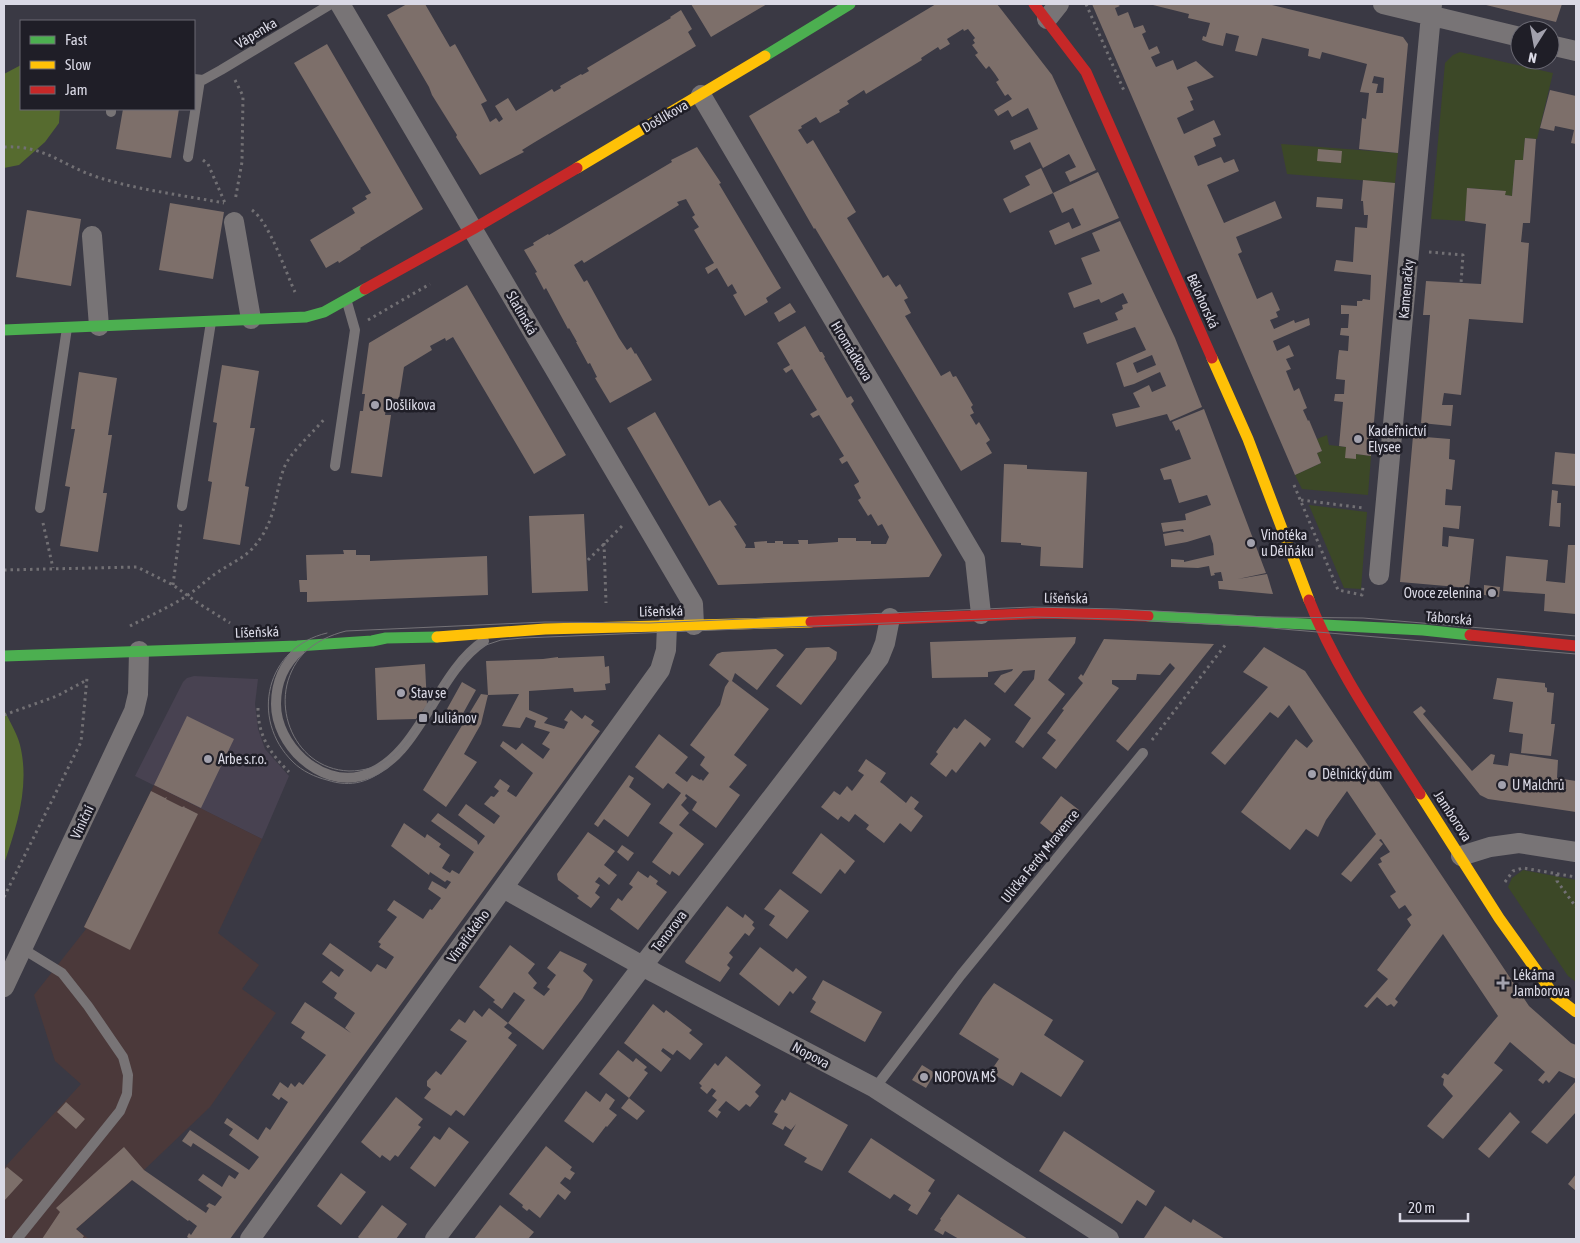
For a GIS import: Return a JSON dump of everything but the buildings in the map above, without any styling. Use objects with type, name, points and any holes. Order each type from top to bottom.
[{"type":"street","name":"Slatinská","points":[[340,4],[693,604],[694,625]]},
{"type":"street","name":"Došlíkova","points":[[4,330],[251,320],[306,316],[324,312],[473,229],[701,95],[850,4]]},
{"type":"street","points":[[1383,4],[1432,9],[1510,34]]},
{"type":"street","name":"Bělohorská","points":[[1047,9],[1086,72],[1248,439],[1320,624]]},
{"type":"street","name":"Kamenačky","points":[[1379,575],[1432,9]]},
{"type":"street","points":[[1560,47],[1576,51]]},
{"type":"street","name":"Hromádkova","points":[[701,95],[975,558],[981,614]]},
{"type":"street","points":[[234,213],[251,320]]},
{"type":"street","points":[[92,236],[99,326]]},
{"type":"street","name":"Líšeňská","points":[[4,656],[306,645],[372,641],[386,638],[452,637],[545,629],[1048,612],[1320,624]]},
{"type":"street","name":"Tenorova","points":[[436,1239],[879,658],[885,644],[890,618]]},
{"type":"street","name":"Táborská","points":[[1320,624],[1423,630],[1576,646]]},
{"type":"street","name":"Jamborova","points":[[1320,624],[1360,702],[1461,856],[1499,918],[1554,995],[1576,1012]]},
{"type":"street","name":"Vinařického","points":[[250,1239],[660,670],[666,650],[667,626]]},
{"type":"street","name":"Viniční","points":[[4,987],[134,711],[138,694],[139,651]]},
{"type":"street","points":[[1461,856],[1490,847],[1519,843],[1576,852]]},
{"type":"street","name":"Nopova","points":[[503,888],[643,966],[876,1088],[1109,1239]]},
{"type":"lane","name":"Vápenka","points":[[197,79],[203,80],[221,70],[331,4]]},
{"type":"lane","points":[[195,98],[197,79]]},
{"type":"lane","points":[[189,153],[194,110]]},
{"type":"lane","points":[[335,466],[355,330],[347,300]]},
{"type":"lane","points":[[182,506],[211,322]]},
{"type":"lane","points":[[40,508],[67,327]]},
{"type":"lane","points":[[306,645],[294,655],[282,673],[276,702],[278,719],[293,748],[307,763],[325,773],[344,778],[376,771],[395,756],[457,667],[472,650],[497,633]]},
{"type":"lane","name":"Ulička Ferdy Mravence","points":[[876,1088],[961,975],[1143,753]]},
{"type":"lane","points":[[17,1239],[120,1111],[127,1094],[128,1075],[123,1057],[88,1006],[62,973],[23,948]]},
{"type":"path","points":[[234,78],[244,96],[242,162],[234,213]]},
{"type":"path","points":[[4,147],[18,146],[42,151],[95,176],[117,182],[226,203]]},
{"type":"path","points":[[189,153],[208,164],[226,203],[234,213]]},
{"type":"path","points":[[234,213],[252,210],[263,222],[298,298]]},
{"type":"path","points":[[1429,252],[1463,255],[1461,283]]},
{"type":"path","points":[[122,630],[187,596],[221,570],[245,557],[251,551],[270,521],[283,469],[288,460],[328,414],[343,410]]},
{"type":"path","points":[[1301,500],[1372,509]]},
{"type":"path","points":[[173,585],[182,506]]},
{"type":"path","points":[[40,508],[53,568]]},
{"type":"path","points":[[588,560],[626,522]]},
{"type":"path","points":[[604,543],[606,608]]},
{"type":"path","points":[[4,570],[137,567],[173,585],[227,621]]},
{"type":"path","points":[[1338,590],[1362,595]]},
{"type":"path","points":[[1143,753],[1227,642]]},
{"type":"path","points":[[4,896],[80,742],[88,673]]},
{"type":"path","points":[[4,715],[57,696],[86,680]]},
{"type":"path","points":[[1504,888],[1508,875],[1522,868],[1576,877]]},
{"type":"path","points":[[1557,874],[1557,881],[1576,907]]},
{"type":"shaded area","name":"Arbe s.r.o.","points":[[194,676],[258,679],[255,704],[258,729],[265,749],[289,776],[262,839],[135,776],[183,682],[187,678]]},
{"type":"shaded area","points":[[154,785],[262,839],[218,933],[259,965],[242,989],[276,1013],[210,1107],[144,1170],[76,1229],[89,1239],[4,1239],[4,1168],[81,1084],[55,1061],[34,995],[86,929],[84,927]]},
{"type":"green space","points":[[1460,52],[1510,63],[1510,70],[1540,70],[1553,73],[1537,139],[1525,138],[1523,160],[1515,160],[1512,196],[1505,195],[1505,191],[1468,188],[1465,221],[1431,219],[1445,63],[1453,55]]},
{"type":"green space","points":[[20,66],[20,110],[60,110],[59,123],[45,142],[19,165],[4,168],[4,74]]},
{"type":"green space","points":[[1281,144],[1398,153],[1395,183],[1287,174]]},
{"type":"green space","points":[[1327,435],[1329,445],[1346,447],[1356,459],[1356,454],[1371,456],[1368,495],[1302,489],[1295,475],[1321,463],[1317,453],[1322,451],[1317,439]]},
{"type":"green space","points":[[1309,505],[1367,512],[1361,589],[1344,588]]},
{"type":"green space","points":[[4,709],[20,745],[24,775],[21,805],[4,864]]},
{"type":"green space","points":[[1523,870],[1576,880],[1576,982],[1568,976],[1508,887],[1512,878]]},
{"type":"tram line","points":[[1576,636],[1363,618],[1266,617],[1117,609],[1032,607],[649,623],[545,622],[346,631],[323,640],[303,654],[292,671],[286,690],[286,709],[290,728],[299,744],[312,758],[329,767],[355,771],[370,768],[389,759],[419,726],[462,661],[472,652],[501,640],[1032,617],[1119,619],[1247,626],[1576,654]]},
{"type":"tram line","points":[[327,633],[306,641],[290,653],[278,669],[271,687],[268,706],[271,726],[279,745],[300,768],[318,777],[336,782],[360,782],[376,776],[390,765]]},
{"type":"traffic: fast","points":[[765,56],[850,4]]},
{"type":"traffic: fast","points":[[4,330],[306,317],[324,312],[365,289]]},
{"type":"traffic: fast","points":[[1148,616],[1423,630],[1470,635]]},
{"type":"traffic: fast","points":[[4,656],[297,646],[372,641],[386,638],[437,637]]},
{"type":"traffic: slow","points":[[577,168],[765,56]]},
{"type":"traffic: slow","points":[[1212,358],[1248,439],[1309,600]]},
{"type":"traffic: slow","points":[[437,637],[545,629],[811,622]]},
{"type":"traffic: slow","points":[[1420,794],[1499,918],[1554,995],[1576,1012]]},
{"type":"traffic: jam","points":[[1034,4],[1086,72],[1212,358]]},
{"type":"traffic: jam","points":[[365,289],[577,168]]},
{"type":"traffic: jam","points":[[1309,600],[1345,676],[1420,794]]},
{"type":"traffic: jam","points":[[811,622],[1048,613],[1148,616]]},
{"type":"traffic: jam","points":[[1470,635],[1576,646]]},
{"type":"place","name":"Došlíkova","points":[[375,405]]},
{"type":"place","name":"Kadeřnictví Elysee","points":[[1358,439]]},
{"type":"place","name":"Vinotéka u Dělňáku","points":[[1251,543]]},
{"type":"place","name":"Ovoce zelenina","points":[[1492,593]]},
{"type":"place","name":"Stav se","points":[[401,693]]},
{"type":"place","name":"Juliánov","points":[[423,718]]},
{"type":"place","name":"Arbe s.r.o.","points":[[208,759]]},
{"type":"place","name":"Dělnický dům","points":[[1312,774]]},
{"type":"place","name":"U Malchrů","points":[[1502,785]]},
{"type":"place","name":"Lékárna Jamborova","points":[[1503,983]]},
{"type":"place","name":"NOPOVA MŠ","points":[[924,1077]]}]
